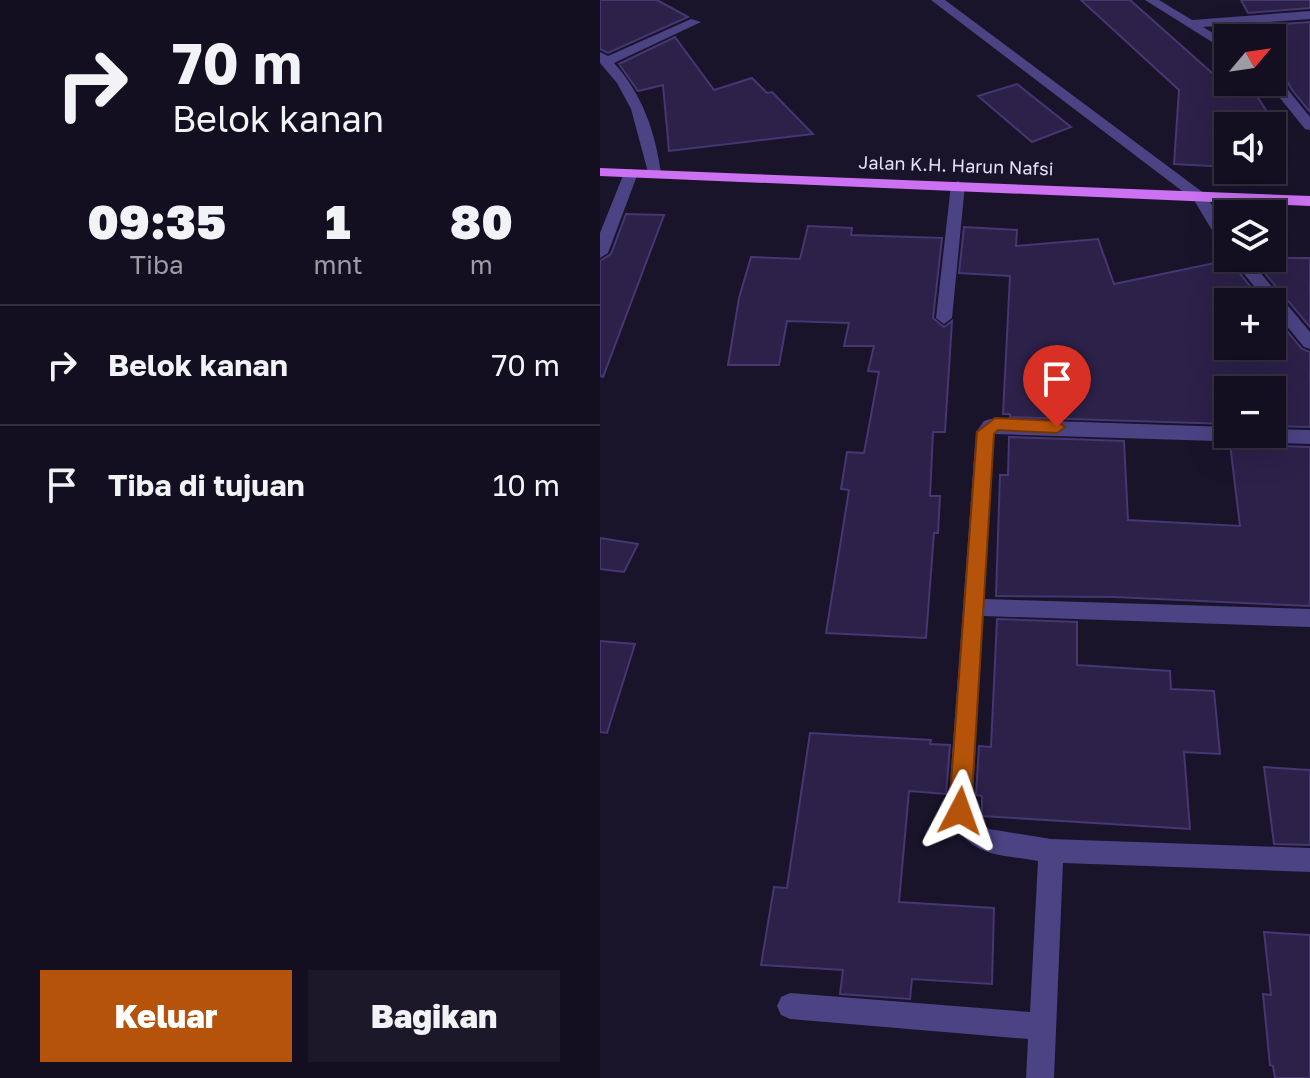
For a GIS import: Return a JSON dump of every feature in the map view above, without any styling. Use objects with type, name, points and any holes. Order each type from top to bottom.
[{"type":"main road","name":"Jalan K.H. Harun Nafsi","points":[[600,172],[1310,201]]},
{"type":"street","points":[[937,0],[1200,197],[1214,220]]},
{"type":"street","points":[[1151,0],[1214,39]]},
{"type":"street","points":[[1190,24],[1310,15]]},
{"type":"street","points":[[654,173],[649,135],[641,110],[627,86],[603,59],[695,22]]},
{"type":"street","points":[[1286,96],[1310,126]]},
{"type":"street","points":[[600,253],[631,173]]},
{"type":"street","points":[[944,318],[958,185]]},
{"type":"street","points":[[1251,272],[1310,343]]},
{"type":"street","points":[[1310,437],[990,426],[985,432],[960,811],[968,825],[983,840],[1051,851],[1310,860]]},
{"type":"street","points":[[975,607],[1310,618]]},
{"type":"street","points":[[1040,1078],[1040,1026],[1051,851]]},
{"type":"street","points":[[790,1006],[1040,1026]]},
{"type":"building","points":[[600,0],[657,0],[688,17],[608,53],[600,49]]},
{"type":"building","points":[[1081,0],[1130,0],[1214,75],[1214,96],[1257,96],[1267,112],[1214,112],[1214,166],[1174,164],[1179,90]]},
{"type":"building","points":[[1241,0],[1310,0],[1310,8],[1248,13]]},
{"type":"building","points":[[1310,22],[1310,112],[1286,79],[1286,24],[1283,24]]},
{"type":"building","points":[[675,37],[714,90],[752,78],[767,93],[772,92],[813,134],[669,151],[663,85],[638,91],[619,64]]},
{"type":"building","points":[[1017,84],[1071,127],[1032,142],[978,96]]},
{"type":"building","points":[[626,214],[664,215],[603,377],[600,376],[600,261],[611,254]]},
{"type":"building","points":[[808,226],[852,228],[851,235],[942,238],[933,318],[944,327],[952,321],[945,432],[933,432],[930,496],[940,496],[926,638],[826,633],[849,490],[841,489],[847,452],[864,453],[879,372],[868,371],[874,346],[844,346],[849,323],[787,321],[779,365],[728,365],[739,298],[751,257],[800,259]]},
{"type":"building","points":[[964,227],[1017,230],[1016,246],[1098,239],[1114,284],[1214,263],[1214,272],[1239,272],[1252,288],[1214,288],[1214,360],[1286,360],[1286,330],[1302,349],[1310,352],[1310,427],[1286,426],[1286,376],[1214,376],[1214,424],[1010,417],[1010,414],[1003,414],[1010,276],[959,273]]},
{"type":"building","points":[[1286,258],[1310,258],[1310,327],[1286,298],[1286,288],[1277,288],[1264,272],[1286,272]]},
{"type":"building","points":[[1009,437],[1124,441],[1128,520],[1240,526],[1230,448],[1310,447],[1310,606],[1114,597],[996,596],[1000,475],[1008,475]]},
{"type":"building","points":[[600,538],[638,544],[624,572],[600,569]]},
{"type":"building","points":[[997,619],[1077,622],[1077,665],[1170,671],[1171,689],[1214,691],[1220,754],[1184,752],[1190,829],[982,816],[982,796],[976,795],[979,746],[991,747]]},
{"type":"building","points":[[600,641],[635,644],[607,733],[600,732]]},
{"type":"building","points":[[810,733],[931,740],[930,744],[950,745],[946,794],[909,791],[899,902],[994,908],[992,984],[912,979],[910,999],[840,994],[843,970],[761,965],[774,887],[787,888]]},
{"type":"building","points":[[1264,767],[1310,770],[1310,845],[1274,844]]},
{"type":"building","points":[[1264,932],[1310,935],[1310,1078],[1275,1078],[1273,1066],[1270,1065],[1263,994],[1271,995]]},
{"type":"route","points":[[960,811],[985,432],[995,424],[1057,427]]}]
